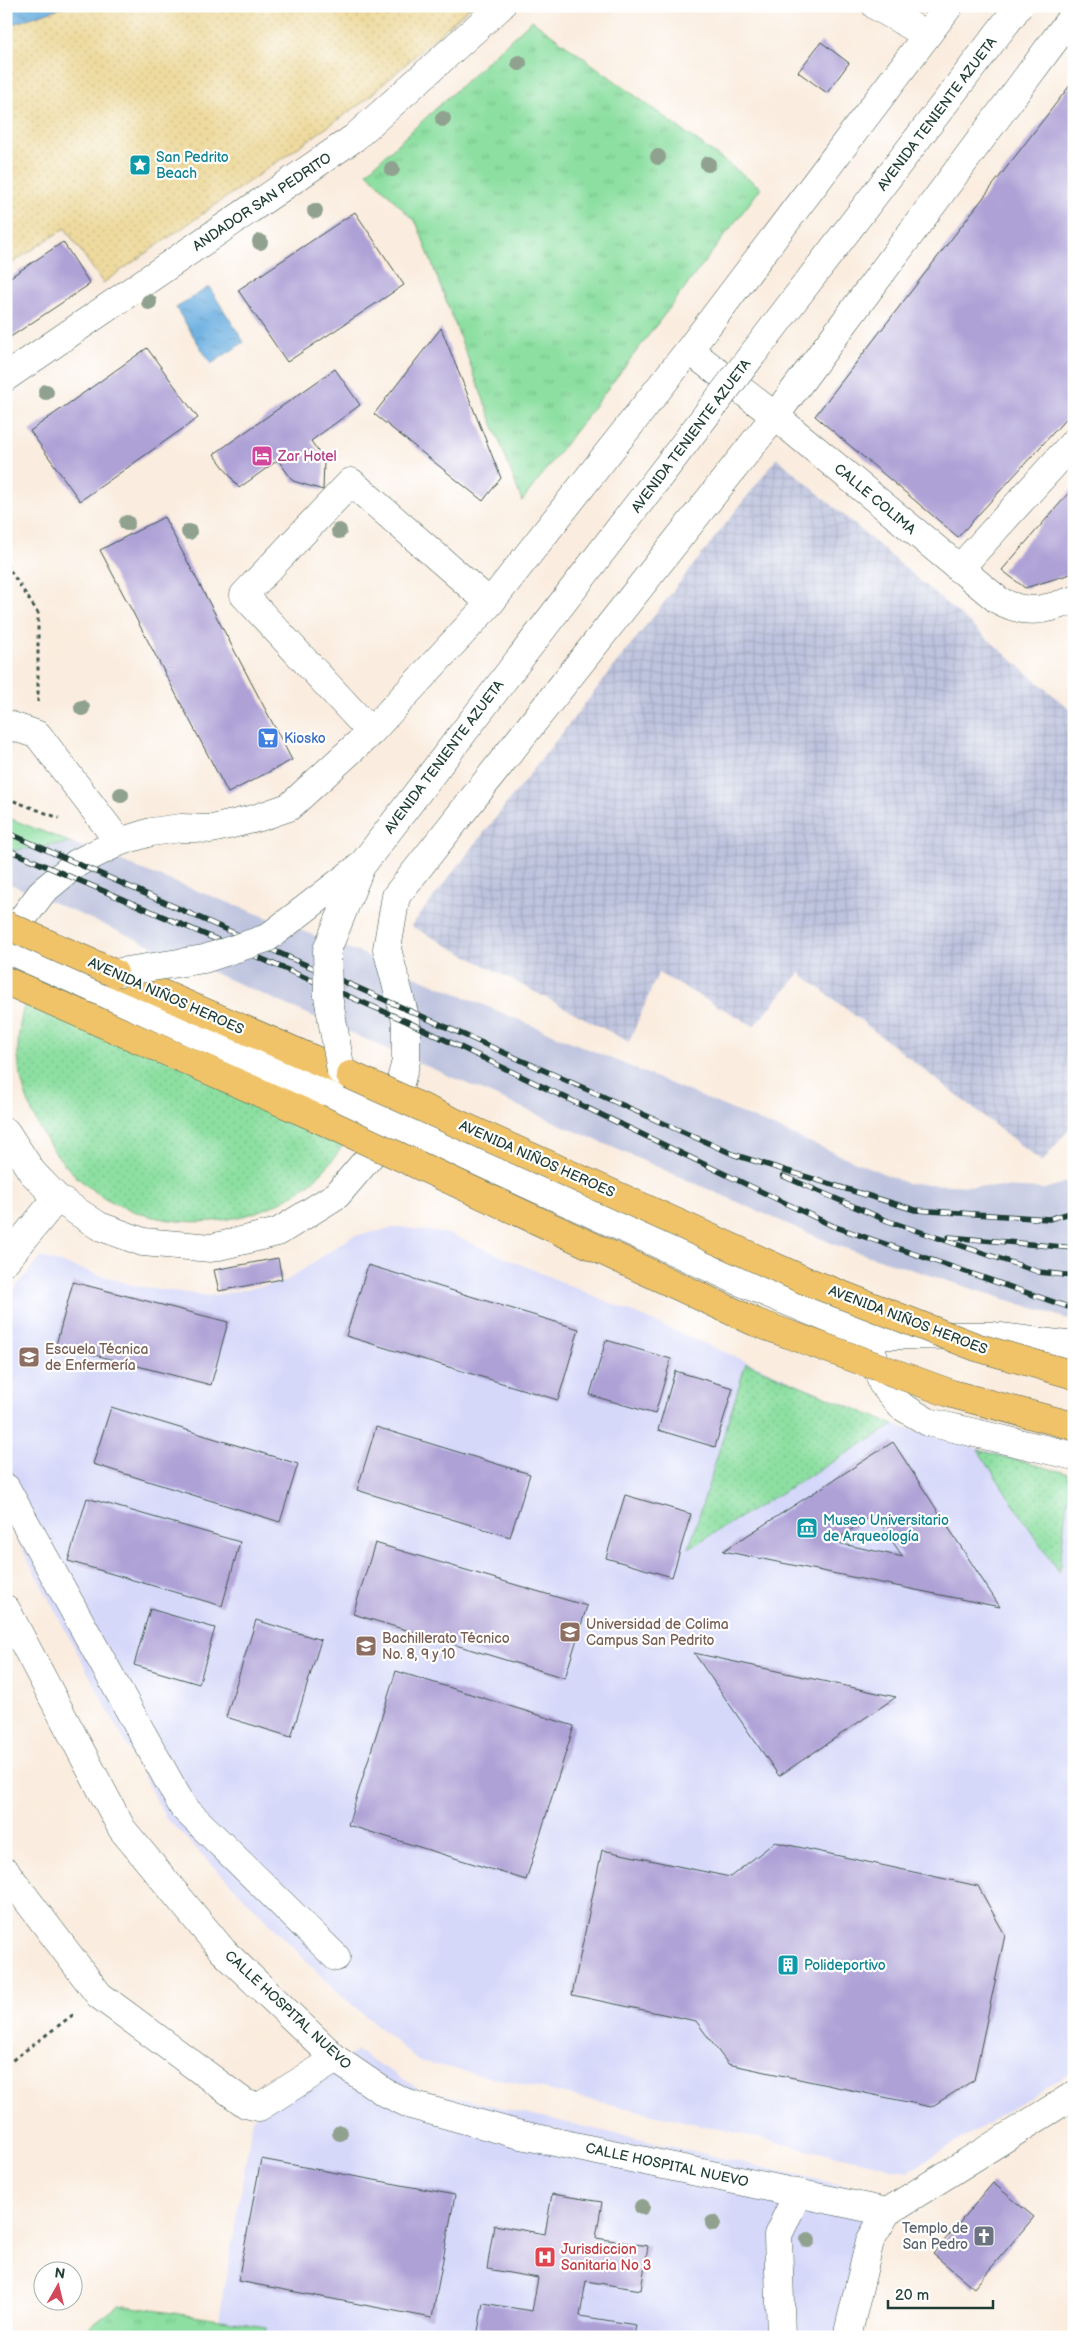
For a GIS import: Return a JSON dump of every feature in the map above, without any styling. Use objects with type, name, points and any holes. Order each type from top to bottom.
[{"type":"main road","name":"AVENIDA NIÑOS HEROES","points":[[6,925],[341,1071],[804,1280],[976,1347],[1074,1375]]},
{"type":"main road","points":[[6,981],[317,1118],[755,1322],[952,1394],[1074,1426]]},
{"type":"street","name":"ANDADOR SAN PEDRITO","points":[[6,377],[354,138],[501,6]]},
{"type":"street","points":[[876,6],[927,34]]},
{"type":"street","points":[[6,943],[43,891],[77,863],[119,842],[151,832],[181,828],[212,829],[257,818],[289,806],[371,732],[490,604],[689,350],[949,6]]},
{"type":"street","name":"AVENIDA TENIENTE AZUETA","points":[[114,973],[204,959],[266,938],[362,865],[1019,6]]},
{"type":"street","points":[[6,1132],[32,1172],[57,1198],[99,1226],[143,1242],[211,1248],[278,1232],[337,1195],[372,1155],[390,1121],[406,1061],[406,1021],[387,949],[396,896],[775,416],[1074,14]]},
{"type":"street","name":"CALLE COLIMA","points":[[689,350],[775,416],[998,600],[1014,609],[1038,612],[1074,600]]},
{"type":"street","points":[[959,569],[1074,442]]},
{"type":"street","points":[[371,732],[244,595],[351,482],[490,604]]},
{"type":"street","points":[[6,724],[38,735],[119,842]]},
{"type":"street","name":"AVENIDA TENIENTE AZUETA","points":[[341,1071],[328,996],[328,950],[362,865]]},
{"type":"street","points":[[6,949],[390,1121],[741,1282],[868,1335],[992,1336],[1074,1346]]},
{"type":"street","points":[[6,1260],[57,1198]]},
{"type":"street","points":[[868,1335],[872,1358],[882,1382],[901,1406],[928,1422],[1074,1456]]},
{"type":"street","points":[[6,1488],[183,1807],[336,1957]]},
{"type":"street","name":"CALLE HOSPITAL NUEVO","points":[[6,1608],[122,1829],[223,1951],[336,2058],[384,2092],[411,2106],[517,2134],[887,2212]]},
{"type":"street","points":[[6,1872],[99,1995],[246,2104],[259,2106],[336,2058]]},
{"type":"street","points":[[847,2337],[870,2241],[887,2212],[1074,2095]]},
{"type":"street","points":[[781,2337],[778,2235],[798,2193]]},
{"type":"path","points":[[6,564],[38,614],[38,735]]},
{"type":"path","points":[[6,2065],[99,1995]]},
{"type":"shaded area","points":[[777,458],[1074,713],[1074,1123],[1042,1162],[800,973],[754,1026],[658,973],[629,1042],[411,926]]},
{"type":"shaded area","points":[[72,843],[363,954],[906,1183],[1044,1189],[1074,1180],[1074,1321],[838,1246],[6,882],[6,851]]},
{"type":"shaded area","name":"Universidad de Colima Campus San Pedrito","points":[[399,1227],[450,1234],[894,1425],[1074,1475],[1074,2070],[908,2172],[419,2061],[336,1991],[165,1817],[6,1519],[6,1299],[41,1257],[136,1286],[210,1296],[284,1282],[353,1236]]},
{"type":"shaded area","name":"Jurisdiccion Sanitaria No 3","points":[[357,2051],[420,2089],[876,2193],[841,2337],[266,2337],[267,2327],[219,2320],[253,2118]]},
{"type":"green space","points":[[532,20],[761,188],[522,501],[417,224],[367,172]]},
{"type":"green space","points":[[6,817],[72,843],[6,851]]},
{"type":"green space","points":[[33,974],[360,1118],[337,1154],[321,1173],[297,1193],[269,1207],[239,1217],[208,1221],[177,1221],[146,1215],[117,1204],[90,1188],[67,1167],[48,1143],[33,1115],[20,1072],[18,1043],[22,1015]]},
{"type":"green space","points":[[746,1363],[894,1425],[689,1548]]},
{"type":"green space","points":[[978,1450],[1070,1474],[1059,1573]]},
{"type":"green space","points":[[119,2305],[267,2327],[266,2337],[77,2337]]},
{"type":"sand","name":"San Pedrito Beach","points":[[66,6],[471,6],[363,102],[103,283],[65,228],[6,267],[6,26]]},
{"type":"water","points":[[6,6],[66,6],[6,26]]},
{"type":"water","points":[[209,287],[244,342],[211,364],[176,308]]},
{"type":"building","points":[[821,42],[849,63],[827,93],[798,72]]},
{"type":"building","points":[[1074,80],[1074,410],[958,537],[815,416]]},
{"type":"building","points":[[355,212],[404,285],[287,362],[238,290]]},
{"type":"building","points":[[63,242],[90,284],[6,340],[6,280]]},
{"type":"building","points":[[441,328],[501,478],[483,501],[374,414]]},
{"type":"building","points":[[147,348],[198,418],[80,501],[30,431]]},
{"type":"building","points":[[335,369],[360,405],[311,441],[324,460],[323,490],[293,481],[278,460],[239,488],[214,454]]},
{"type":"building","points":[[1074,487],[1074,573],[1025,588],[1002,570]]},
{"type":"building","points":[[164,517],[292,760],[228,793],[100,550]]},
{"type":"building","points":[[278,1258],[282,1279],[219,1291],[214,1270]]},
{"type":"building","points":[[368,1265],[579,1329],[558,1400],[346,1336]]},
{"type":"building","points":[[73,1282],[228,1322],[211,1385],[56,1345]]},
{"type":"building","points":[[606,1340],[671,1359],[655,1414],[590,1395]]},
{"type":"building","points":[[675,1371],[733,1388],[715,1447],[658,1430]]},
{"type":"building","points":[[111,1407],[298,1464],[280,1522],[93,1464]]},
{"type":"building","points":[[376,1427],[530,1474],[510,1537],[357,1490]]},
{"type":"building","name":"Museo Universitario de Arqueología","points":[[893,1442],[1000,1607],[723,1551]],"holes":[[[874,1514],[903,1557],[833,1542]]]},
{"type":"building","points":[[625,1495],[691,1514],[672,1577],[606,1558]]},
{"type":"building","points":[[87,1498],[240,1542],[222,1606],[68,1561]]},
{"type":"building","points":[[375,1543],[587,1606],[565,1678],[353,1614]]},
{"type":"building","points":[[150,1609],[215,1628],[199,1684],[134,1665]]},
{"type":"building","points":[[256,1620],[321,1640],[291,1737],[226,1717]]},
{"type":"building","points":[[694,1653],[896,1697],[779,1776]]},
{"type":"building","points":[[396,1671],[574,1726],[526,1880],[348,1825]]},
{"type":"building","name":"Polideportivo","points":[[775,1842],[978,1886],[1005,1935],[974,2080],[931,2107],[728,2064],[696,2021],[572,1995],[602,1850],[730,1877]]},
{"type":"building","points":[[261,2159],[455,2195],[432,2318],[238,2281]]},
{"type":"building","name":"Templo de San Pedro","points":[[993,2183],[1034,2217],[974,2288],[933,2254]]},
{"type":"building","points":[[552,2194],[602,2202],[596,2238],[648,2246],[641,2290],[586,2281],[580,2316],[636,2325],[634,2337],[477,2337],[483,2303],[532,2311],[538,2278],[487,2269],[494,2225],[545,2234]]},
{"type":"railway","points":[[6,832],[735,1155],[915,1210],[1049,1219],[1074,1212]]},
{"type":"railway","points":[[6,849],[406,1021],[833,1226],[1074,1309]]},
{"type":"railway","points":[[783,1176],[888,1221],[1039,1272],[1074,1276]]},
{"type":"railway","points":[[949,1237],[1074,1248]]},
{"type":"place","name":"San Pedrito Beach","points":[[140,165]]},
{"type":"place","name":"Zar Hotel","points":[[262,456]]},
{"type":"place","name":"Kiosko","points":[[268,738]]},
{"type":"place","name":"Escuela Técnica de Enfermería","points":[[29,1357]]},
{"type":"place","name":"Museo Universitario de Arqueología","points":[[807,1528]]},
{"type":"place","name":"Universidad de Colima Campus San Pedrito","points":[[570,1632]]},
{"type":"place","name":"Bachillerato Técnico No. 8, 9 y 10","points":[[366,1646]]},
{"type":"place","name":"Polideportivo","points":[[788,1965]]},
{"type":"place","name":"Templo de San Pedro","points":[[984,2236]]},
{"type":"place","name":"Jurisdiccion Sanitaria No 3","points":[[545,2257]]}]
